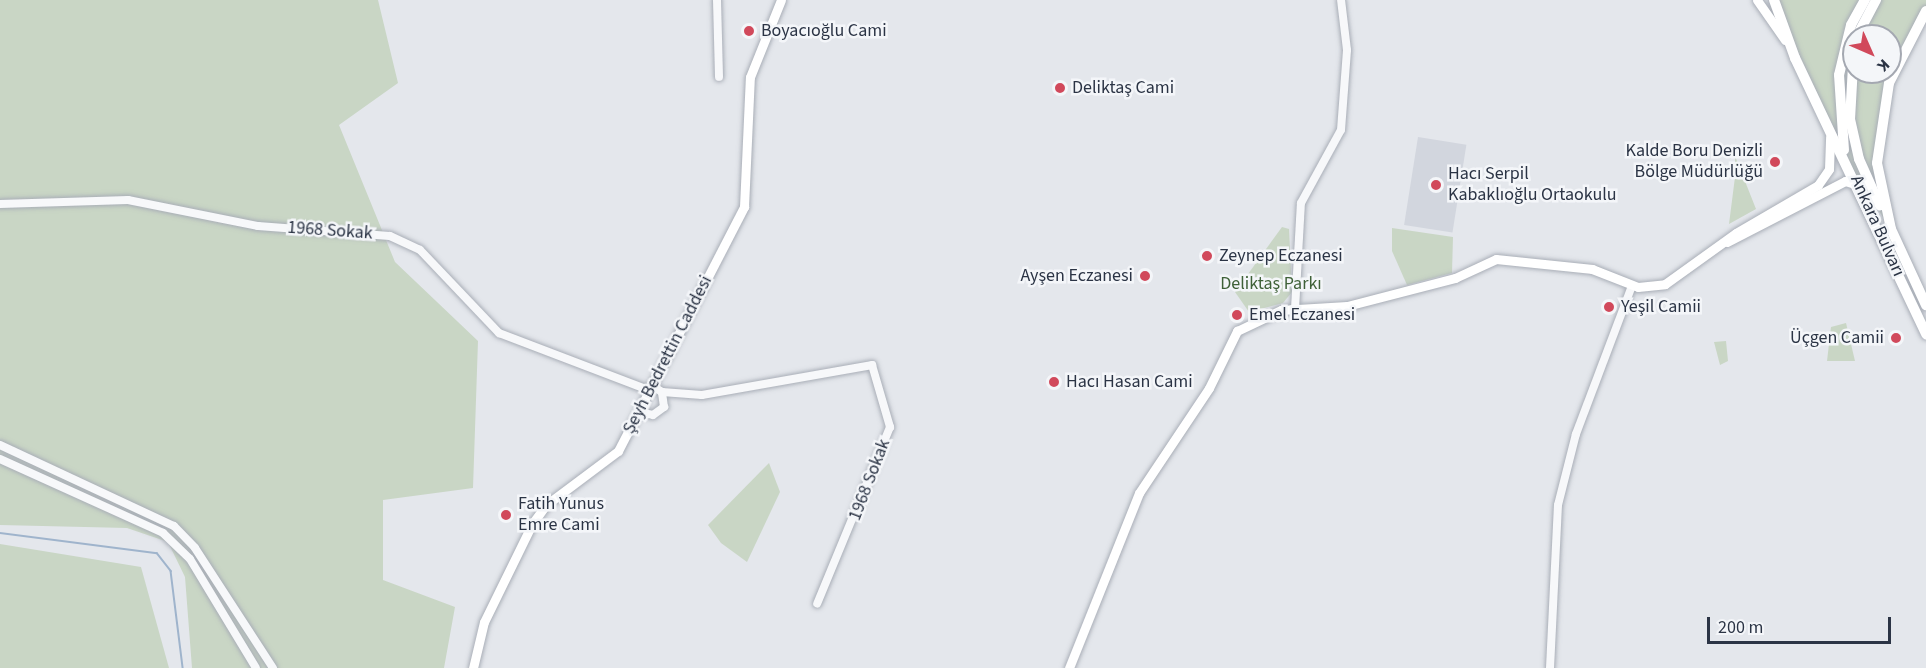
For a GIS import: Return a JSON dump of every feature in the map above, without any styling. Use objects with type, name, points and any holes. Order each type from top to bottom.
[{"type":"main road","name":"Şeyh Bedrettin Caddesi","points":[[473,668],[484,622],[532,524],[546,505],[618,451],[744,207],[750,76],[781,0]]},
{"type":"main road","points":[[1757,0],[1795,58]]},
{"type":"main road","name":"Ankara Bulvarı","points":[[1774,0],[1795,58],[1859,185],[1926,334]]},
{"type":"main road","points":[[1845,158],[1839,75],[1845,42],[1864,0]]},
{"type":"main road","points":[[1863,24],[1876,0]]},
{"type":"main road","name":"Ankara Bulvarı","points":[[1891,229],[1877,162],[1889,83],[1926,11]]},
{"type":"main road","name":"Ankara Bulvarı","points":[[1850,84],[1856,149],[1926,305]]},
{"type":"main road","points":[[1069,668],[1139,493],[1209,388],[1226,344],[1237,331],[1261,318],[1295,309],[1347,306],[1455,278],[1467,267],[1496,259],[1592,269],[1632,286],[1671,282],[1727,242],[1824,179],[1831,161],[1827,125]]},
{"type":"main road","points":[[1727,242],[1741,240],[1845,181],[1859,185]]},
{"type":"street","points":[[717,0],[719,77]]},
{"type":"street","points":[[1295,309],[1301,203],[1341,130],[1347,58],[1341,0]]},
{"type":"street","name":"1968 Sokak","points":[[0,204],[129,200],[258,226],[390,236],[420,250],[499,333],[662,392]]},
{"type":"street","points":[[1550,668],[1558,505],[1576,434],[1632,286]]},
{"type":"street","name":"1968 Sokak","points":[[682,396],[872,365],[890,428],[817,604]]},
{"type":"street","points":[[664,407],[662,392],[682,396]]},
{"type":"street","points":[[639,412],[653,415],[682,396]]},
{"type":"street","points":[[0,445],[174,526],[195,548],[273,668]]},
{"type":"street","points":[[0,459],[164,533],[190,559],[256,668]]},
{"type":"shaded area","name":"Hacı Serpil Kabaklıoğlu Ortaokulu","points":[[1418,137],[1466,145],[1452,233],[1404,225]]},
{"type":"green space","points":[[0,0],[378,0],[398,83],[339,125],[395,262],[478,341],[473,488],[383,500],[383,580],[455,607],[444,668],[192,668],[185,577],[168,542],[127,528],[0,525]]},
{"type":"green space","points":[[1774,0],[1926,0],[1926,11],[1902,51],[1902,24],[1842,24],[1842,84],[1892,84],[1877,163],[1891,229],[1856,177]]},
{"type":"green space","points":[[1735,156],[1756,209],[1729,224],[1735,177]]},
{"type":"green space","name":"Deliktaş Parkı","points":[[1282,227],[1289,229],[1292,292],[1283,303],[1249,312],[1235,292]]},
{"type":"green space","points":[[1392,228],[1453,237],[1452,273],[1407,285],[1392,251]]},
{"type":"green space","points":[[1846,323],[1855,361],[1827,361],[1831,327]]},
{"type":"green space","points":[[1726,341],[1728,361],[1720,365],[1714,342]]},
{"type":"green space","points":[[769,463],[780,492],[747,562],[721,543],[708,525]]},
{"type":"green space","points":[[0,544],[141,567],[169,668],[0,668]]},
{"type":"waterway","points":[[0,533],[157,553],[171,571],[183,668]]},
{"type":"place","name":"Boyacıoğlu Cami","points":[[749,31]]},
{"type":"place","name":"Deliktaş Cami","points":[[1060,88]]},
{"type":"place","name":"Kalde Boru Denizli Bölge Müdürlüğü","points":[[1775,162]]},
{"type":"place","name":"Hacı Serpil Kabaklıoğlu Ortaokulu","points":[[1436,185]]},
{"type":"place","name":"Zeynep Eczanesi","points":[[1207,256]]},
{"type":"place","name":"Ayşen Eczanesi","points":[[1145,276]]},
{"type":"place","name":"Yeşil Camii","points":[[1609,307]]},
{"type":"place","name":"Emel Eczanesi","points":[[1237,315]]},
{"type":"place","name":"Üçgen Camii","points":[[1896,338]]},
{"type":"place","name":"Hacı Hasan Cami","points":[[1054,382]]},
{"type":"place","name":"Fatih Yunus Emre Cami","points":[[506,515]]}]
